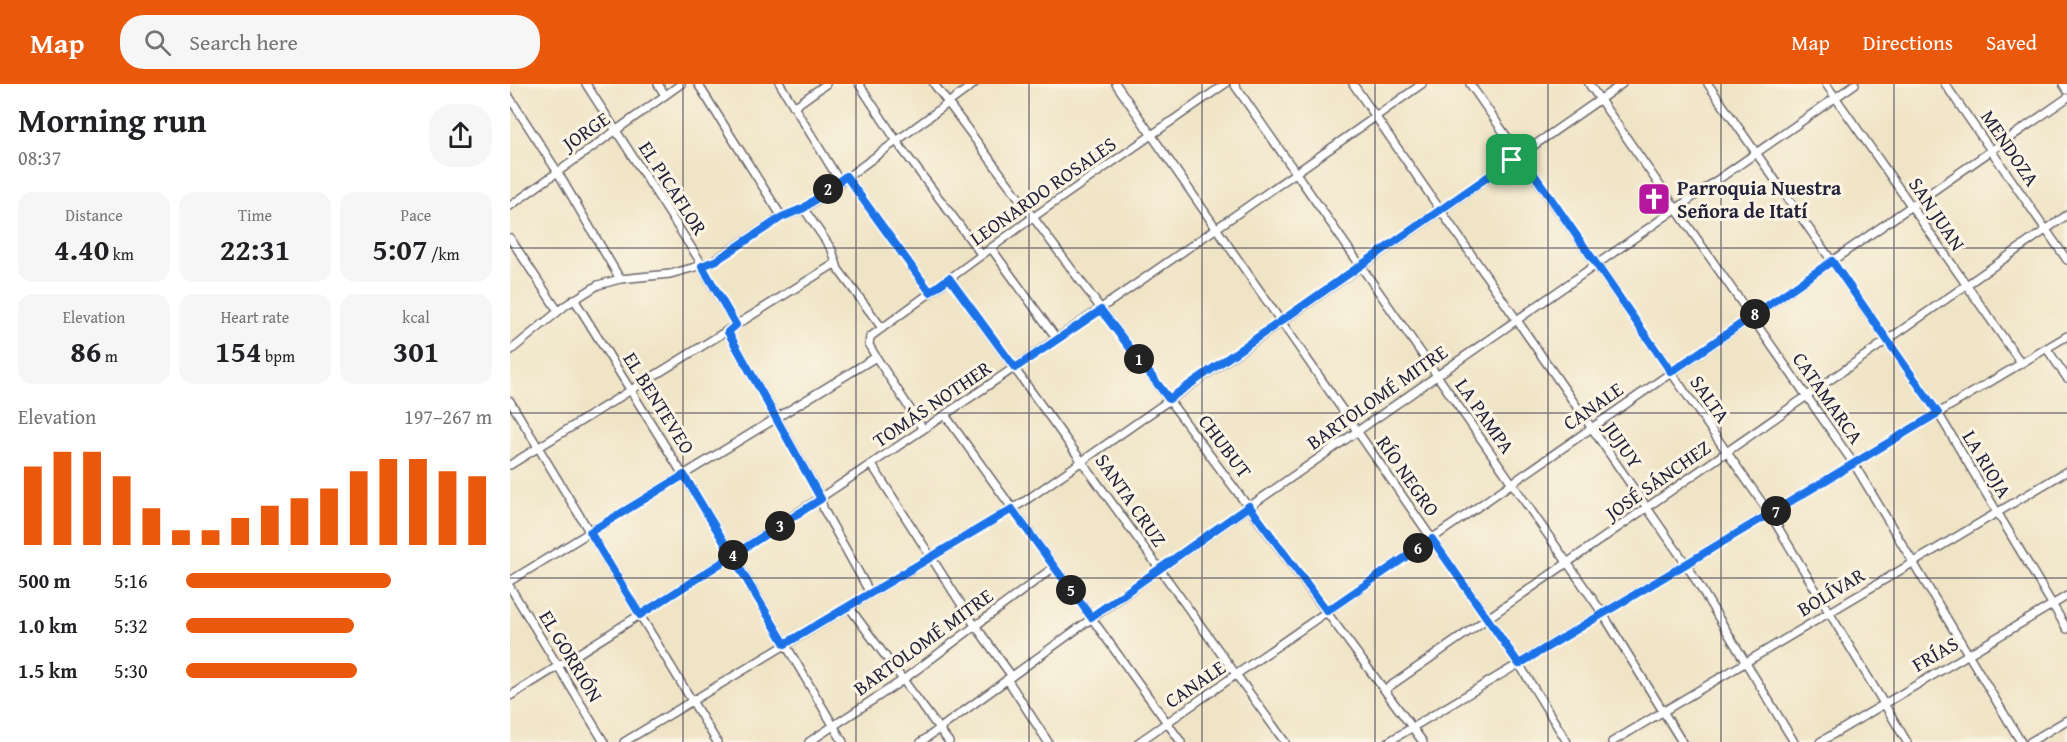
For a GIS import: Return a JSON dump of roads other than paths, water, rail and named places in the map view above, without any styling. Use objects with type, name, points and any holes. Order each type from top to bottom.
[{"type":"street","name":"EL PICAFLOR","points":[[586,84],[702,266],[736,325]]},
{"type":"street","points":[[658,84],[665,95]]},
{"type":"street","name":"JORGE","points":[[510,206],[681,84]]},
{"type":"street","points":[[698,84],[782,217]]},
{"type":"street","points":[[780,84],[843,178],[930,292]]},
{"type":"street","points":[[794,107],[826,84]]},
{"type":"street","points":[[859,84],[896,140],[981,254]]},
{"type":"street","name":"CHUBUT","points":[[934,84],[1424,742]]},
{"type":"street","points":[[510,351],[574,299],[607,281],[670,274],[717,260],[782,217],[804,208],[974,84]]},
{"type":"street","name":"RÍO NEGRO","points":[[1116,84],[1519,664],[1567,742]]},
{"type":"street","name":"LEONARDO ROSALES","points":[[882,328],[981,254],[1225,84]]},
{"type":"street","name":"LA PAMPA","points":[[1234,84],[1603,614],[1682,742]]},
{"type":"street","name":"JUJUY","points":[[1353,84],[1686,564],[1794,742]]},
{"type":"street","name":"TOMÁS NOTHER","points":[[510,696],[734,557],[872,465],[1101,310],[1422,84]]},
{"type":"street","name":"SALTA","points":[[1470,84],[1770,514],[1907,742]]},
{"type":"street","name":"CATAMARCA","points":[[1589,84],[1678,208],[1854,464],[2021,742]]},
{"type":"street","points":[[624,742],[1012,509],[1622,84]]},
{"type":"street","name":"LA RIOJA","points":[[1708,84],[1938,413],[2067,629]]},
{"type":"street","name":"SAN JUAN","points":[[1826,84],[2021,363]]},
{"type":"street","name":"BARTOLOMÉ MITRE","points":[[921,742],[1091,617],[1855,84]]},
{"type":"street","name":"MENDOZA","points":[[1945,84],[2067,260]]},
{"type":"street","points":[[2063,84],[2067,90]]},
{"type":"street","points":[[510,98],[557,171],[620,279]]},
{"type":"street","name":"CANALE","points":[[1139,742],[1239,675],[1327,611],[2067,98]]},
{"type":"street","points":[[804,208],[832,250],[836,263],[882,328],[868,342],[923,429]]},
{"type":"street","name":"JOSÉ SÁNCHEZ","points":[[1386,689],[2067,215]]},
{"type":"street","points":[[510,238],[558,311]]},
{"type":"street","points":[[990,248],[1057,339]]},
{"type":"street","points":[[510,465],[836,263]]},
{"type":"street","name":"SANTA CRUZ","points":[[949,278],[1239,675],[1285,742]]},
{"type":"street","name":"EL BENTEVEO","points":[[574,299],[734,557],[843,742]]},
{"type":"street","points":[[728,332],[821,499],[870,593]]},
{"type":"street","points":[[1388,742],[2067,336]]},
{"type":"street","points":[[2047,349],[2067,378]]},
{"type":"street","points":[[510,581],[876,357]]},
{"type":"street","points":[[510,401],[717,742]]},
{"type":"street","points":[[945,415],[1181,742]]},
{"type":"street","points":[[872,465],[1009,677],[1048,742]]},
{"type":"street","name":"BOLÍVAR","points":[[1612,742],[2067,471]]},
{"type":"street","name":"BARTOLOMÉ MITRE","points":[[809,742],[903,680],[1054,567]]},
{"type":"street","name":"EL GORRIÓN","points":[[510,586],[604,742]]},
{"type":"street","name":"FRÍAS","points":[[1820,742],[2067,596]]},
{"type":"street","points":[[849,607],[949,742]]},
{"type":"street","points":[[2030,742],[2067,720]]},
{"type":"place","name":"Parroquia Nuestra Señora de Itatí","points":[[1654,199]]}]
